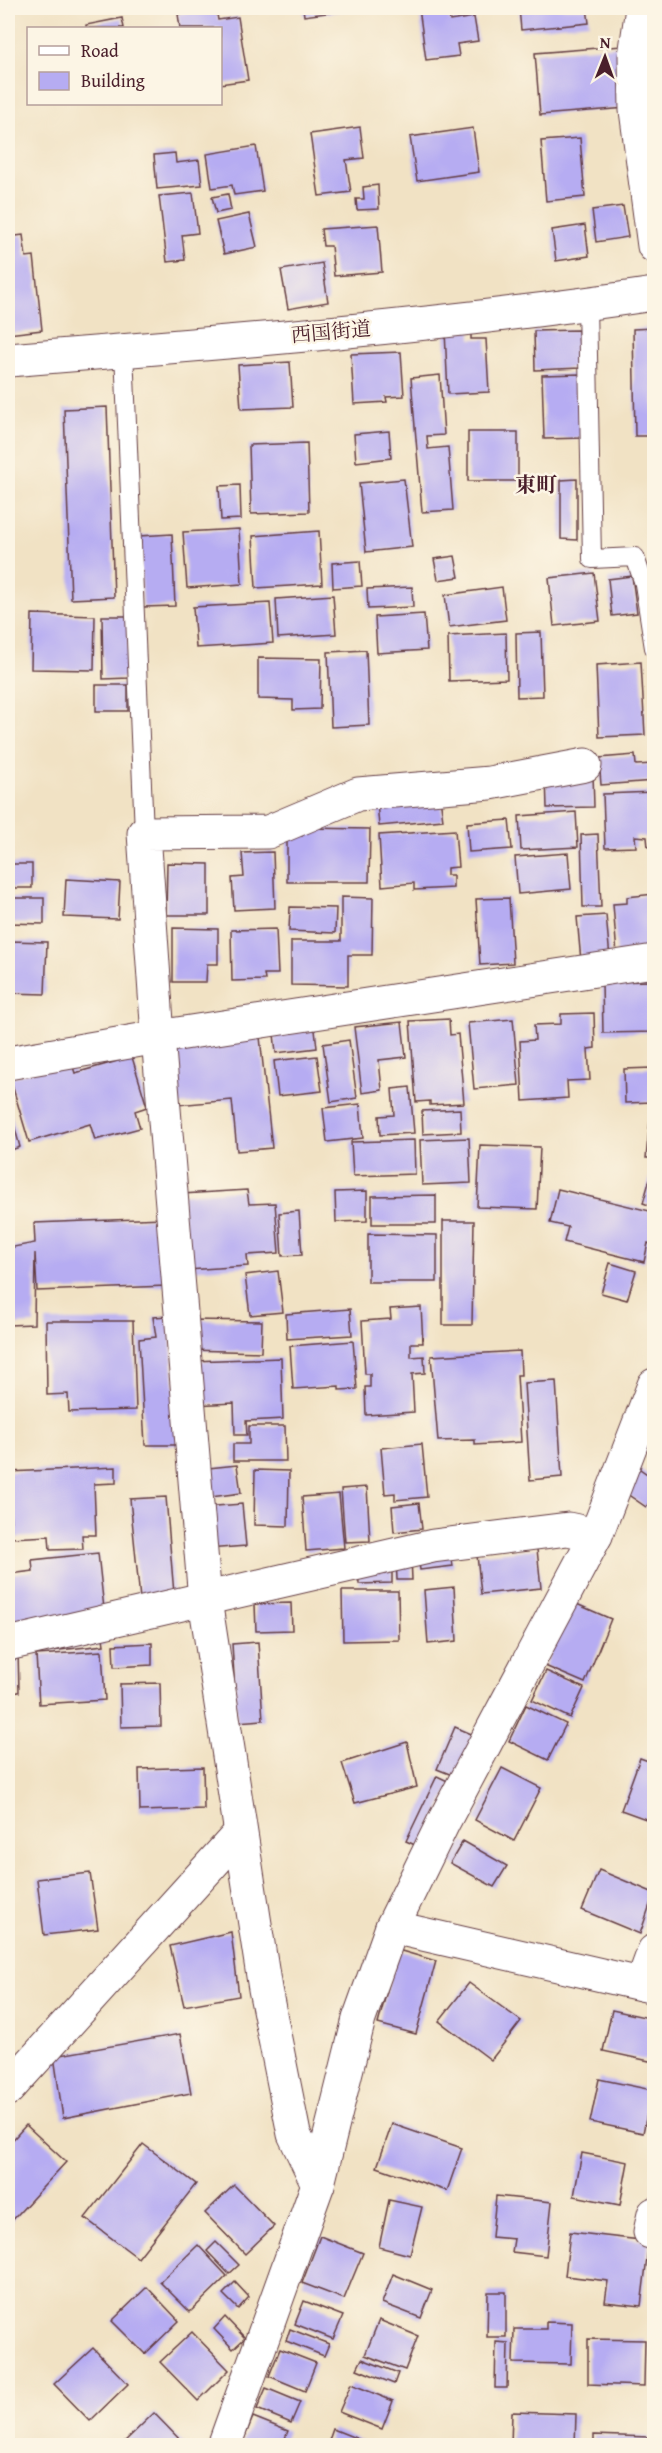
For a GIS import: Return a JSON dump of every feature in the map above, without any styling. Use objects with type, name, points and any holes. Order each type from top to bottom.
[{"type":"street","points":[[642,8],[635,56],[636,110],[654,246]]},
{"type":"street","name":"西国街道","points":[[8,360],[124,351],[587,304],[654,294]]},
{"type":"street","points":[[318,2184],[294,2134],[265,1989],[206,1600],[158,1037],[144,833],[268,832],[358,794],[490,783],[585,765]]},
{"type":"street","points":[[8,1063],[158,1037],[654,961]]},
{"type":"street","points":[[224,2445],[318,2184],[359,2019],[392,1927],[444,1821],[596,1535],[654,1385]]},
{"type":"street","points":[[8,1644],[206,1600],[345,1564],[433,1546],[568,1529],[596,1535]]},
{"type":"street","points":[[8,2089],[240,1833]]},
{"type":"street","points":[[392,1927],[648,1985],[654,1951]]},
{"type":"lane","points":[[587,304],[592,560],[635,557],[644,584],[654,648]]},
{"type":"lane","points":[[124,351],[144,833]]},
{"type":"building","points":[[216,8],[218,20],[238,17],[248,80],[222,84],[222,27],[180,27],[178,14]]},
{"type":"building","points":[[303,8],[356,8],[356,9],[304,16]]},
{"type":"building","points":[[419,8],[448,8],[450,21],[474,17],[478,41],[457,44],[459,56],[426,60]]},
{"type":"building","points":[[519,8],[587,8],[589,23],[521,30]]},
{"type":"building","points":[[122,18],[124,27],[86,27],[86,25]]},
{"type":"building","points":[[622,46],[627,108],[540,115],[535,53]]},
{"type":"building","points":[[654,47],[654,98],[652,99],[647,48]]},
{"type":"building","points":[[360,127],[364,158],[346,160],[351,192],[319,196],[310,134]]},
{"type":"building","points":[[473,128],[479,172],[417,181],[410,137]]},
{"type":"building","points":[[580,138],[585,197],[546,201],[541,141]]},
{"type":"building","points":[[256,146],[263,191],[234,195],[232,185],[212,188],[207,154]]},
{"type":"building","points":[[175,153],[176,163],[199,160],[202,185],[157,189],[154,155]]},
{"type":"building","points":[[378,185],[379,209],[357,210],[356,199],[364,199],[363,187]]},
{"type":"building","points":[[193,193],[198,233],[182,235],[185,260],[167,262],[159,196]]},
{"type":"building","points":[[228,194],[231,210],[216,213],[212,197]]},
{"type":"building","points":[[623,206],[628,237],[596,242],[592,210]]},
{"type":"building","points":[[249,214],[257,247],[224,254],[216,221]]},
{"type":"building","points":[[378,225],[382,272],[334,276],[331,246],[323,246],[321,229]]},
{"type":"building","points":[[585,225],[589,256],[556,261],[552,230]]},
{"type":"building","points":[[23,235],[26,257],[34,256],[42,330],[8,334],[8,237]]},
{"type":"building","points":[[322,263],[328,302],[288,309],[281,270]]},
{"type":"building","points":[[654,328],[654,436],[635,436],[633,329]]},
{"type":"building","points":[[471,330],[471,339],[486,339],[489,392],[448,394],[445,331]]},
{"type":"building","points":[[578,330],[580,368],[535,370],[534,331]]},
{"type":"building","points":[[401,352],[404,396],[386,397],[387,402],[354,404],[351,354]]},
{"type":"building","points":[[290,362],[293,407],[241,409],[238,365]]},
{"type":"building","points":[[582,374],[584,438],[544,439],[542,375]]},
{"type":"building","points":[[440,375],[444,435],[427,436],[428,449],[448,447],[453,510],[422,512],[411,378]]},
{"type":"building","points":[[107,407],[114,597],[71,599],[64,409]]},
{"type":"building","points":[[389,431],[391,458],[356,462],[354,434]]},
{"type":"building","points":[[468,432],[518,432],[518,481],[468,481]]},
{"type":"building","points":[[307,443],[309,512],[251,514],[249,445]]},
{"type":"building","points":[[404,479],[412,547],[366,552],[359,483]]},
{"type":"building","points":[[577,479],[577,540],[561,539],[561,480]]},
{"type":"building","points":[[240,485],[241,519],[221,520],[219,486]]},
{"type":"building","points":[[239,529],[242,584],[187,588],[183,532]]},
{"type":"building","points":[[319,531],[322,584],[256,588],[253,536]]},
{"type":"building","points":[[172,534],[175,606],[143,607],[139,536]]},
{"type":"building","points":[[455,556],[459,577],[438,580],[434,559]]},
{"type":"building","points":[[360,561],[362,586],[333,588],[332,563]]},
{"type":"building","points":[[594,573],[600,621],[554,626],[549,578]]},
{"type":"building","points":[[632,576],[637,613],[612,616],[608,579]]},
{"type":"building","points":[[412,587],[413,607],[368,609],[367,589]]},
{"type":"building","points":[[502,587],[506,620],[449,627],[445,595]]},
{"type":"building","points":[[333,595],[336,634],[278,638],[276,599]]},
{"type":"building","points":[[270,603],[273,643],[196,648],[193,607]]},
{"type":"building","points":[[32,614],[95,616],[94,670],[31,669]]},
{"type":"building","points":[[424,614],[427,650],[377,653],[375,617]]},
{"type":"building","points":[[102,616],[128,616],[129,678],[103,679]]},
{"type":"building","points":[[541,632],[543,696],[517,697],[516,633]]},
{"type":"building","points":[[506,633],[507,679],[449,681],[448,636]]},
{"type":"building","points":[[366,650],[369,725],[331,727],[328,652]]},
{"type":"building","points":[[258,658],[321,659],[320,709],[293,710],[293,700],[258,699]]},
{"type":"building","points":[[641,662],[645,735],[599,737],[596,665]]},
{"type":"building","points":[[96,685],[128,685],[128,711],[96,711]]},
{"type":"building","points":[[635,755],[636,765],[653,764],[654,781],[601,785],[599,758]]},
{"type":"building","points":[[593,774],[594,807],[547,808],[546,776]]},
{"type":"building","points":[[654,792],[654,846],[648,847],[647,837],[635,836],[636,847],[605,848],[603,794]]},
{"type":"building","points":[[440,797],[443,820],[379,826],[377,802]]},
{"type":"building","points":[[576,812],[578,847],[521,850],[519,816]]},
{"type":"building","points":[[509,820],[512,849],[469,852],[467,823]]},
{"type":"building","points":[[302,828],[370,829],[369,882],[287,882],[287,836],[302,836]]},
{"type":"building","points":[[455,830],[458,867],[447,868],[447,875],[453,875],[453,888],[414,890],[414,883],[382,886],[379,835]]},
{"type":"building","points":[[598,834],[601,907],[583,907],[581,835]]},
{"type":"building","points":[[273,852],[275,908],[234,910],[232,878],[244,877],[242,853]]},
{"type":"building","points":[[568,853],[571,889],[518,894],[515,857]]},
{"type":"building","points":[[167,863],[209,864],[209,915],[166,915]]},
{"type":"building","points":[[8,864],[32,864],[32,888],[8,888]]},
{"type":"building","points":[[66,879],[120,882],[118,919],[64,917]]},
{"type":"building","points":[[654,894],[654,952],[617,955],[613,904],[627,903],[627,897]]},
{"type":"building","points":[[341,897],[373,898],[372,955],[348,955],[348,986],[291,985],[291,941],[341,941]]},
{"type":"building","points":[[8,898],[44,898],[44,924],[8,923]]},
{"type":"building","points":[[509,898],[513,963],[480,965],[476,899]]},
{"type":"building","points":[[290,907],[336,908],[335,933],[289,931]]},
{"type":"building","points":[[606,915],[610,958],[581,961],[577,917]]},
{"type":"building","points":[[173,928],[218,929],[218,964],[207,964],[206,982],[173,982]]},
{"type":"building","points":[[276,929],[278,974],[264,974],[265,980],[232,981],[231,930]]},
{"type":"building","points":[[8,941],[47,942],[45,994],[8,993]]},
{"type":"building","points":[[654,981],[654,1032],[603,1033],[602,982]]},
{"type":"building","points":[[594,1013],[595,1048],[588,1049],[590,1080],[567,1081],[568,1098],[523,1101],[520,1041],[535,1040],[534,1025],[561,1024],[561,1014]]},
{"type":"building","points":[[449,1019],[450,1035],[458,1034],[464,1103],[430,1105],[430,1101],[416,1102],[410,1021]]},
{"type":"building","points":[[513,1019],[519,1085],[474,1089],[468,1023]]},
{"type":"building","points":[[402,1022],[406,1057],[379,1060],[382,1090],[362,1093],[354,1027]]},
{"type":"building","points":[[315,1030],[317,1048],[276,1053],[274,1034]]},
{"type":"building","points":[[260,1037],[272,1148],[237,1151],[232,1100],[177,1105],[170,1046]]},
{"type":"building","points":[[349,1040],[357,1098],[331,1102],[323,1044]]},
{"type":"building","points":[[317,1056],[322,1091],[278,1096],[274,1061]]},
{"type":"building","points":[[132,1057],[147,1107],[135,1111],[140,1128],[95,1140],[90,1124],[29,1142],[10,1078],[71,1061],[75,1073]]},
{"type":"building","points":[[652,1068],[653,1102],[625,1103],[624,1069]]},
{"type":"building","points":[[410,1087],[414,1133],[380,1135],[379,1116],[394,1115],[392,1089]]},
{"type":"building","points":[[8,1103],[20,1147],[8,1151]]},
{"type":"building","points":[[360,1104],[363,1138],[327,1142],[323,1108]]},
{"type":"building","points":[[460,1109],[461,1132],[423,1134],[422,1111]]},
{"type":"building","points":[[651,1110],[654,1111],[654,1158],[646,1158]]},
{"type":"building","points":[[469,1138],[471,1183],[422,1185],[420,1140]]},
{"type":"building","points":[[414,1140],[415,1174],[353,1176],[351,1142]]},
{"type":"building","points":[[480,1145],[540,1147],[537,1209],[477,1207]]},
{"type":"building","points":[[651,1175],[654,1176],[654,1207],[643,1203]]},
{"type":"building","points":[[558,1189],[654,1212],[654,1245],[648,1243],[644,1262],[564,1242],[568,1227],[550,1223]]},
{"type":"building","points":[[247,1190],[249,1204],[275,1203],[279,1253],[247,1255],[248,1266],[187,1270],[182,1194]]},
{"type":"building","points":[[367,1191],[367,1221],[336,1222],[335,1192]]},
{"type":"building","points":[[436,1195],[436,1224],[372,1224],[372,1196]]},
{"type":"building","points":[[299,1211],[302,1255],[282,1256],[279,1213]]},
{"type":"building","points":[[163,1218],[166,1286],[37,1291],[35,1253],[34,1324],[8,1325],[8,1248],[35,1243],[34,1223]]},
{"type":"building","points":[[443,1221],[474,1221],[472,1325],[443,1325]]},
{"type":"building","points":[[368,1234],[437,1235],[437,1282],[368,1282]]},
{"type":"building","points":[[610,1263],[636,1271],[627,1300],[601,1293]]},
{"type":"building","points":[[278,1271],[283,1312],[250,1315],[245,1275]]},
{"type":"building","points":[[421,1307],[423,1343],[411,1343],[411,1357],[424,1356],[425,1373],[412,1374],[414,1412],[366,1415],[365,1387],[370,1387],[370,1374],[365,1374],[362,1321],[391,1319],[390,1309]]},
{"type":"building","points":[[350,1309],[352,1335],[287,1339],[286,1314]]},
{"type":"building","points":[[169,1316],[179,1445],[145,1445],[139,1339],[156,1337],[153,1317]]},
{"type":"building","points":[[190,1320],[262,1321],[261,1352],[189,1350]]},
{"type":"building","points":[[46,1321],[133,1321],[136,1410],[69,1412],[68,1394],[47,1395]]},
{"type":"building","points":[[353,1341],[357,1389],[339,1390],[339,1386],[293,1389],[290,1346]]},
{"type":"building","points":[[520,1351],[521,1375],[517,1375],[521,1442],[475,1445],[475,1440],[438,1441],[431,1356]]},
{"type":"building","points":[[281,1358],[283,1419],[246,1421],[247,1435],[235,1435],[234,1403],[194,1405],[192,1361]]},
{"type":"building","points":[[556,1381],[562,1477],[530,1480],[524,1383]]},
{"type":"building","points":[[249,1426],[285,1426],[286,1461],[233,1461],[233,1444],[249,1444]]},
{"type":"building","points":[[422,1444],[427,1497],[395,1500],[395,1493],[385,1494],[381,1448]]},
{"type":"building","points":[[633,1464],[654,1479],[654,1496],[646,1507],[617,1487]]},
{"type":"building","points":[[237,1465],[241,1493],[203,1498],[199,1469]]},
{"type":"building","points":[[116,1467],[116,1483],[94,1484],[96,1535],[82,1535],[83,1549],[50,1550],[49,1536],[11,1538],[9,1472]]},
{"type":"building","points":[[255,1470],[289,1471],[288,1526],[254,1525]]},
{"type":"building","points":[[367,1487],[370,1541],[345,1542],[341,1489]]},
{"type":"building","points":[[339,1494],[344,1548],[306,1551],[302,1497]]},
{"type":"building","points":[[166,1497],[174,1594],[140,1599],[130,1499]]},
{"type":"building","points":[[419,1503],[422,1529],[394,1532],[392,1506]]},
{"type":"building","points":[[242,1504],[246,1546],[207,1549],[203,1507]]},
{"type":"building","points":[[537,1549],[541,1588],[481,1594],[477,1555]]},
{"type":"building","points":[[451,1552],[453,1566],[420,1570],[418,1556]]},
{"type":"building","points":[[98,1553],[105,1618],[13,1628],[11,1617],[8,1618],[8,1566],[10,1574],[33,1571],[32,1560]]},
{"type":"building","points":[[411,1556],[412,1580],[397,1580],[396,1557]]},
{"type":"building","points":[[392,1562],[392,1583],[359,1584],[358,1563]]},
{"type":"building","points":[[454,1587],[457,1641],[428,1644],[424,1590]]},
{"type":"building","points":[[342,1591],[398,1591],[399,1640],[343,1641]]},
{"type":"building","points":[[572,1602],[611,1619],[585,1683],[545,1666]]},
{"type":"building","points":[[291,1603],[292,1630],[256,1631],[255,1604]]},
{"type":"building","points":[[102,1630],[104,1645],[42,1652]]},
{"type":"building","points":[[258,1642],[263,1720],[237,1722],[232,1644]]},
{"type":"building","points":[[152,1643],[152,1665],[114,1667],[113,1645]]},
{"type":"building","points":[[8,1649],[18,1649],[19,1692],[8,1693]]},
{"type":"building","points":[[102,1651],[105,1700],[39,1704],[36,1655]]},
{"type":"building","points":[[546,1671],[584,1688],[570,1718],[532,1700]]},
{"type":"building","points":[[160,1683],[161,1726],[121,1727],[120,1684]]},
{"type":"building","points":[[526,1705],[566,1724],[548,1760],[509,1741]]},
{"type":"building","points":[[455,1727],[476,1736],[457,1777],[437,1769]]},
{"type":"building","points":[[407,1742],[417,1787],[355,1803],[342,1763]]},
{"type":"building","points":[[640,1758],[654,1763],[654,1822],[621,1810]]},
{"type":"building","points":[[203,1767],[204,1809],[140,1811],[139,1769]]},
{"type":"building","points":[[502,1768],[541,1788],[514,1841],[475,1820]]},
{"type":"building","points":[[437,1776],[452,1783],[422,1848],[406,1841]]},
{"type":"building","points":[[463,1841],[507,1866],[494,1887],[450,1863]]},
{"type":"building","points":[[599,1870],[654,1893],[640,1934],[582,1910]]},
{"type":"building","points":[[90,1873],[98,1929],[44,1935],[37,1879]]},
{"type":"building","points":[[231,1932],[239,1996],[184,2006],[170,1946]]},
{"type":"building","points":[[398,1950],[436,1961],[416,2034],[378,2024]]},
{"type":"building","points":[[469,1983],[521,2021],[491,2060],[439,2021]]},
{"type":"building","points":[[612,2010],[654,2019],[654,2062],[603,2051]]},
{"type":"building","points":[[180,2034],[191,2093],[63,2118],[54,2056]]},
{"type":"building","points":[[599,2079],[652,2090],[643,2133],[590,2122]]},
{"type":"building","points":[[392,2124],[462,2148],[447,2191],[377,2167]]},
{"type":"building","points":[[26,2125],[66,2162],[8,2225],[8,2145]]},
{"type":"building","points":[[143,2144],[196,2184],[138,2258],[85,2218]]},
{"type":"building","points":[[582,2153],[628,2162],[620,2205],[574,2196]]},
{"type":"building","points":[[234,2185],[274,2226],[245,2254],[205,2213]]},
{"type":"building","points":[[496,2196],[552,2202],[546,2256],[512,2252],[514,2239],[492,2237]]},
{"type":"building","points":[[389,2200],[422,2207],[410,2255],[379,2247]]},
{"type":"building","points":[[570,2232],[649,2241],[641,2306],[605,2302],[608,2281],[565,2276]]},
{"type":"building","points":[[320,2236],[363,2253],[344,2299],[302,2283]]},
{"type":"building","points":[[216,2242],[239,2265],[229,2274],[207,2251]]},
{"type":"building","points":[[198,2245],[227,2276],[190,2312],[160,2282]]},
{"type":"building","points":[[393,2274],[432,2290],[421,2318],[382,2303]]},
{"type":"building","points":[[235,2282],[249,2297],[238,2309],[223,2294]]},
{"type":"building","points":[[147,2287],[179,2321],[145,2354],[112,2321]]},
{"type":"building","points":[[488,2292],[506,2292],[506,2337],[487,2337]]},
{"type":"building","points":[[304,2301],[343,2316],[333,2339],[295,2324]]},
{"type":"building","points":[[225,2317],[245,2338],[233,2349],[214,2329]]},
{"type":"building","points":[[379,2320],[418,2336],[405,2370],[365,2355]]},
{"type":"building","points":[[546,2322],[572,2323],[571,2364],[513,2363],[514,2329],[546,2329]]},
{"type":"building","points":[[290,2329],[329,2344],[324,2356],[286,2341]]},
{"type":"building","points":[[192,2332],[229,2370],[198,2401],[160,2362]]},
{"type":"building","points":[[588,2339],[645,2340],[644,2386],[588,2384]]},
{"type":"building","points":[[496,2342],[508,2343],[507,2388],[495,2388]]},
{"type":"building","points":[[93,2348],[128,2384],[90,2421],[54,2384]]},
{"type":"building","points":[[280,2349],[316,2363],[305,2391],[269,2376]]},
{"type":"building","points":[[362,2359],[398,2373],[394,2384],[357,2369]]},
{"type":"building","points":[[351,2384],[393,2401],[382,2429],[339,2412]]},
{"type":"building","points":[[266,2388],[300,2402],[291,2423],[257,2409]]},
{"type":"building","points":[[512,2412],[576,2414],[575,2446],[511,2446]]},
{"type":"building","points":[[154,2413],[186,2446],[120,2446]]},
{"type":"building","points":[[253,2417],[288,2431],[282,2446],[242,2444]]},
{"type":"building","points":[[333,2429],[373,2445],[373,2446],[327,2446]]},
{"type":"building","points":[[594,2435],[648,2437],[648,2446],[594,2446]]},
{"type":"district","name":"東町","points":[[536,484]]}]
